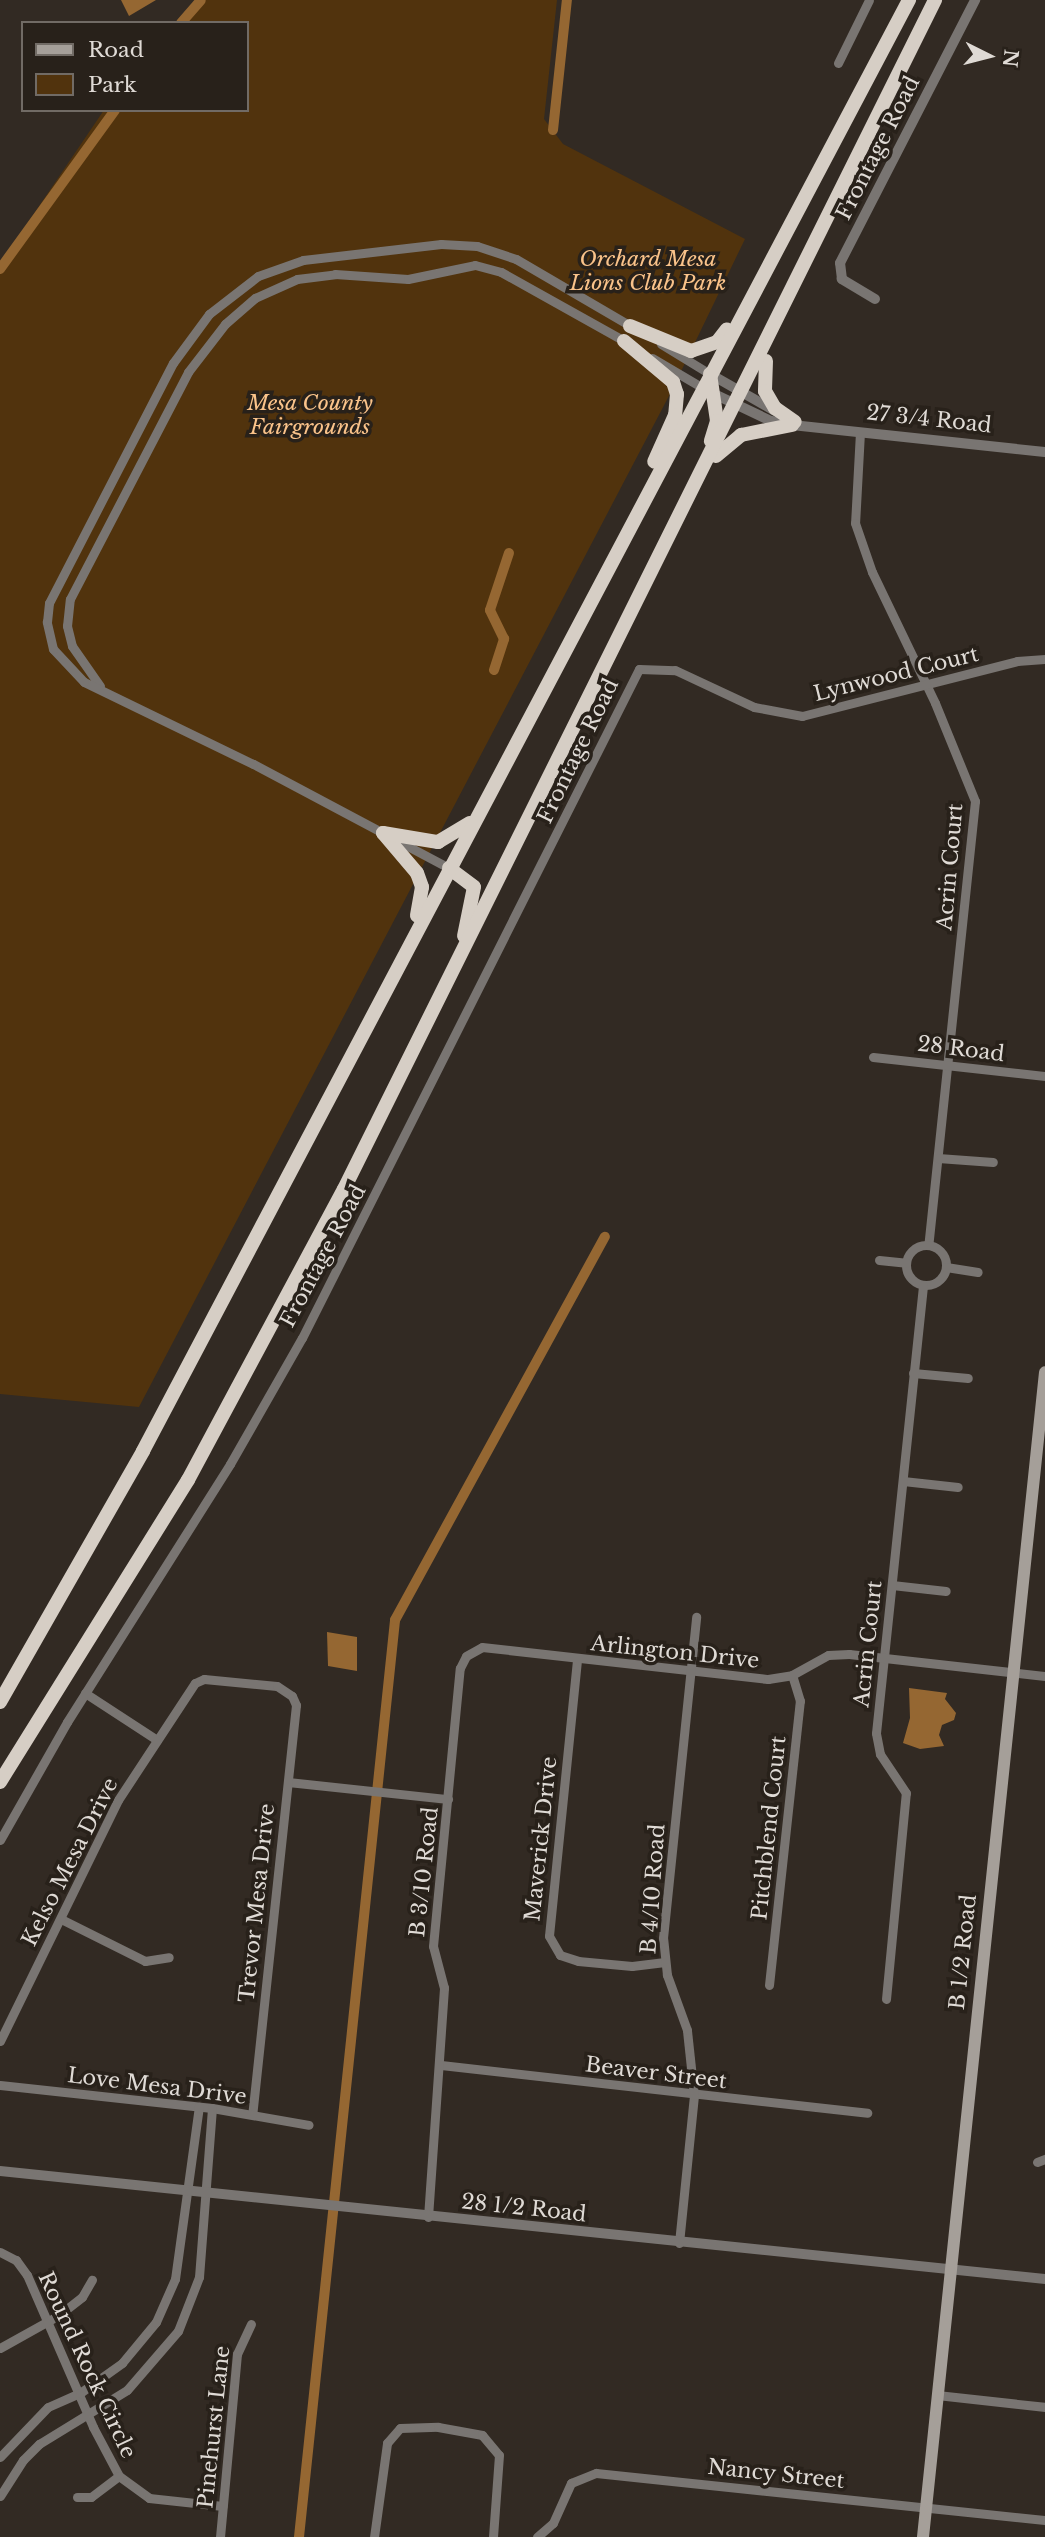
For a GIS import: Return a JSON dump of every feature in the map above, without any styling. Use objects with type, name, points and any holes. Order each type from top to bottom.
[{"type":"highway","points":[[0,1702],[143,1451],[603,578],[708,391],[710,374],[909,0]]},
{"type":"highway","points":[[0,1782],[231,1403],[450,979],[740,400],[935,0]]},
{"type":"highway","points":[[630,326],[683,350],[700,350],[717,342],[822,167]]},
{"type":"highway","points":[[798,424],[770,402],[762,372],[821,253],[835,205]]},
{"type":"highway","points":[[603,578],[677,405],[673,382],[624,341]]},
{"type":"highway","points":[[708,391],[717,421],[709,461]]},
{"type":"highway","points":[[709,461],[741,435],[798,424]]},
{"type":"highway","points":[[383,833],[438,842],[475,819]]},
{"type":"highway","points":[[383,833],[417,873],[422,887],[410,942]]},
{"type":"highway","points":[[449,868],[470,880],[474,894],[450,979]]},
{"type":"main road","name":"B 1/2 Road","points":[[923,2537],[1045,1372]]},
{"type":"street","points":[[838,63],[869,0]]},
{"type":"street","name":"Frontage Road","points":[[875,299],[842,279],[840,263],[975,0]]},
{"type":"street","points":[[449,868],[76,676],[53,649],[47,622],[52,595],[173,363],[203,321],[240,287],[303,260],[441,244],[477,246],[516,259],[710,374]]},
{"type":"street","points":[[100,686],[72,646],[67,626],[70,599],[188,372],[225,324],[255,298],[296,279],[335,274],[408,279],[475,265],[501,272],[708,391]]},
{"type":"street","name":"27 3/4 Road","points":[[710,374],[740,400]]},
{"type":"street","name":"27 3/4 Road","points":[[708,391],[740,400],[798,424],[1045,452]]},
{"type":"street","name":"Acrin Court","points":[[860,432],[855,523],[872,572],[925,684],[975,801],[928,1245]]},
{"type":"street","name":"Lynwood Court","points":[[639,669],[675,670],[754,707],[802,716],[1017,662],[1045,659]]},
{"type":"street","name":"Frontage Road","points":[[0,1840],[85,1693],[230,1464],[302,1338],[639,669]]},
{"type":"street","name":"28 Road","points":[[873,1057],[1045,1076]]},
{"type":"street","points":[[938,1157],[993,1162]]},
{"type":"street","points":[[928,1245],[942,1252],[946,1267],[939,1281],[923,1285],[910,1278],[905,1263],[913,1249],[928,1245]]},
{"type":"street","points":[[879,1260],[905,1263]]},
{"type":"street","points":[[946,1267],[978,1272]]},
{"type":"street","name":"Acrin Court","points":[[886,1999],[906,1793],[880,1754],[876,1734],[923,1285]]},
{"type":"street","points":[[913,1373],[968,1378]]},
{"type":"street","points":[[903,1481],[958,1487]]},
{"type":"street","points":[[892,1585],[946,1591]]},
{"type":"street","name":"B 4/10 Road","points":[[679,2243],[694,2096],[687,2030],[665,1962],[665,1904],[696,1617]]},
{"type":"street","name":"Arlington Drive","points":[[466,1656],[482,1647],[577,1660],[768,1679],[792,1675],[828,1655],[884,1657],[1045,1676]]},
{"type":"street","name":"B 3/10 Road","points":[[428,2217],[441,2065],[444,1988],[433,1946],[460,1668],[466,1656]]},
{"type":"street","name":"Maverick Drive","points":[[577,1660],[549,1936],[560,1955],[578,1961],[632,1966],[665,1962]]},
{"type":"street","name":"Pitchblend Court","points":[[769,1985],[800,1701],[792,1675]]},
{"type":"street","name":"Kelso Mesa Drive","points":[[0,2040],[118,1800],[195,1683],[204,1679],[277,1686],[292,1696]]},
{"type":"street","points":[[85,1693],[157,1740]]},
{"type":"street","name":"Trevor Mesa Drive","points":[[252,2114],[296,1705],[292,1696]]},
{"type":"street","points":[[288,1782],[448,1799]]},
{"type":"street","points":[[61,1919],[145,1961],[169,1957]]},
{"type":"street","name":"Beaver Street","points":[[441,2065],[694,2096],[867,2113]]},
{"type":"street","name":"Love Mesa Drive","points":[[0,2085],[212,2108],[309,2125]]},
{"type":"street","points":[[0,2457],[48,2407],[80,2393],[122,2363],[156,2322],[175,2279],[190,2191],[199,2107]]},
{"type":"street","points":[[0,2496],[23,2460],[66,2423],[89,2412],[141,2378],[178,2331],[199,2277],[212,2108]]},
{"type":"street","name":"28 1/2 Road","points":[[0,2171],[1045,2279]]},
{"type":"street","name":"Round Rock Circle","points":[[0,2252],[16,2260],[27,2275],[119,2476],[149,2498],[223,2507]]},
{"type":"street","points":[[0,2348],[82,2297],[92,2280]]},
{"type":"street","name":"Pinehurst Lane","points":[[220,2537],[237,2354],[251,2324]]},
{"type":"street","points":[[937,2395],[1045,2407]]},
{"type":"street","points":[[374,2537],[387,2443],[400,2428],[438,2427],[469,2430],[493,2443],[500,2471],[493,2537]]},
{"type":"street","name":"Nancy Street","points":[[537,2537],[553,2523],[571,2483],[596,2473],[1045,2520]]},
{"type":"street","points":[[78,2497],[91,2497],[119,2476]]},
{"type":"green space","name":"Mesa County Fairgrounds","points":[[200,0],[557,0],[544,119],[563,144],[745,239],[671,392],[139,1407],[0,1394],[0,264],[103,112],[248,112],[248,21],[178,21]]},
{"type":"shaded area","points":[[121,0],[156,0],[129,16]]},
{"type":"shaded area","points":[[327,1632],[357,1637],[357,1671],[328,1666]]},
{"type":"shaded area","points":[[909,1688],[947,1693],[945,1699],[956,1713],[954,1720],[942,1725],[939,1735],[944,1746],[920,1749],[903,1743],[910,1718]]},
{"type":"waterway","points":[[183,21],[201,0]]},
{"type":"waterway","points":[[553,130],[567,0]]},
{"type":"waterway","points":[[0,269],[114,112]]},
{"type":"waterway","points":[[494,670],[504,639],[490,610],[509,553]]},
{"type":"waterway","points":[[299,2537],[395,1620],[605,1237]]},
{"type":"park label","name":"Orchard Mesa Lions Club Park","points":[[648,271]]}]
